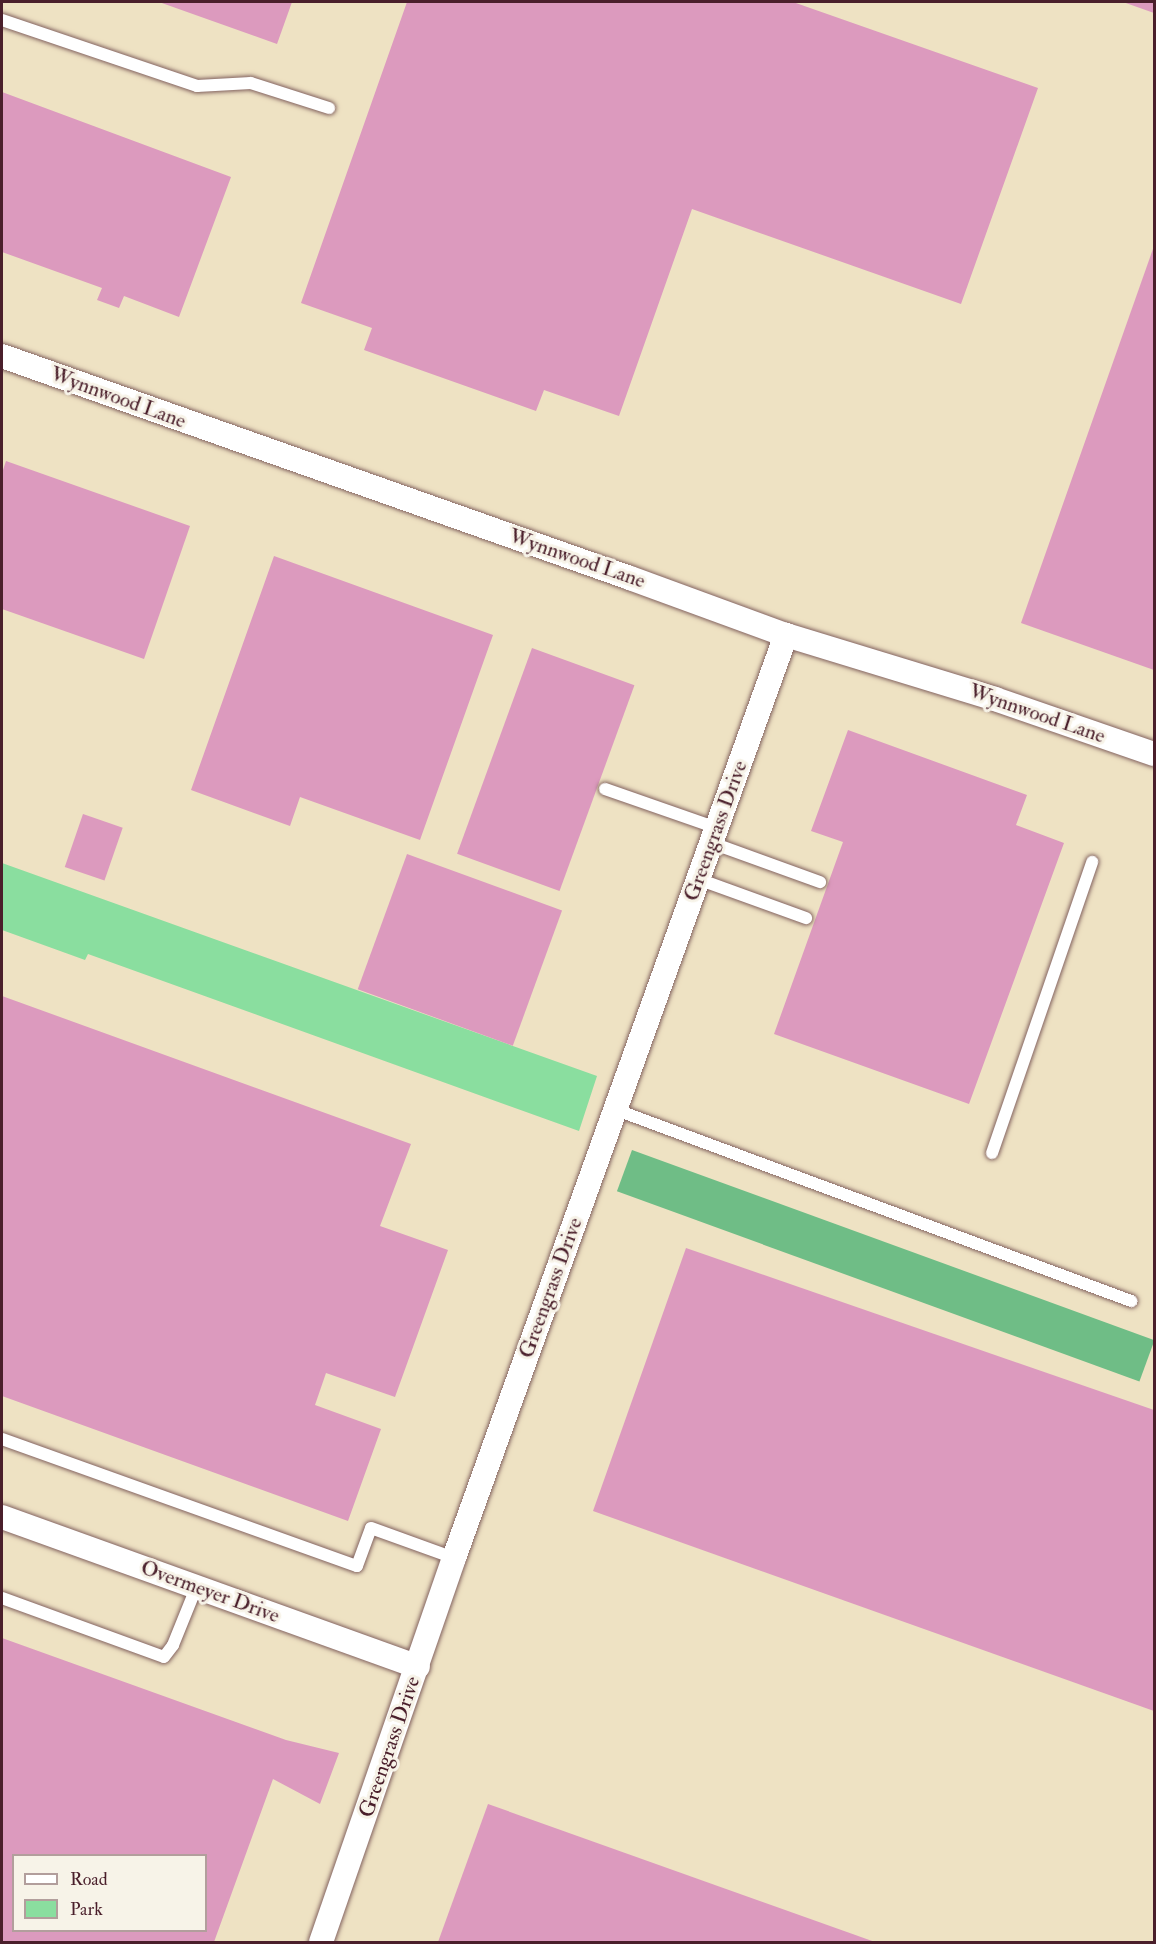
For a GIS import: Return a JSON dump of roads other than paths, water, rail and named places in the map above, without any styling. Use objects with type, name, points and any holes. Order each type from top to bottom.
[{"type":"street","name":"Wynnwood Lane","points":[[2,356],[786,635],[995,699],[1155,754]]},
{"type":"street","name":"Greengrass Drive","points":[[321,1942],[454,1558],[786,635]]},
{"type":"street","name":"Overmeyer Drive","points":[[2,1517],[418,1667]]},
{"type":"lane","points":[[2,20],[197,86],[251,83],[329,108]]},
{"type":"lane","points":[[605,789],[820,882]]},
{"type":"lane","points":[[992,1153],[1092,862]]},
{"type":"lane","points":[[698,879],[806,918]]},
{"type":"lane","points":[[614,1109],[1131,1301]]},
{"type":"lane","points":[[2,1439],[357,1566],[371,1528],[454,1558]]},
{"type":"lane","points":[[2,1598],[164,1657],[173,1645],[196,1588]]}]
